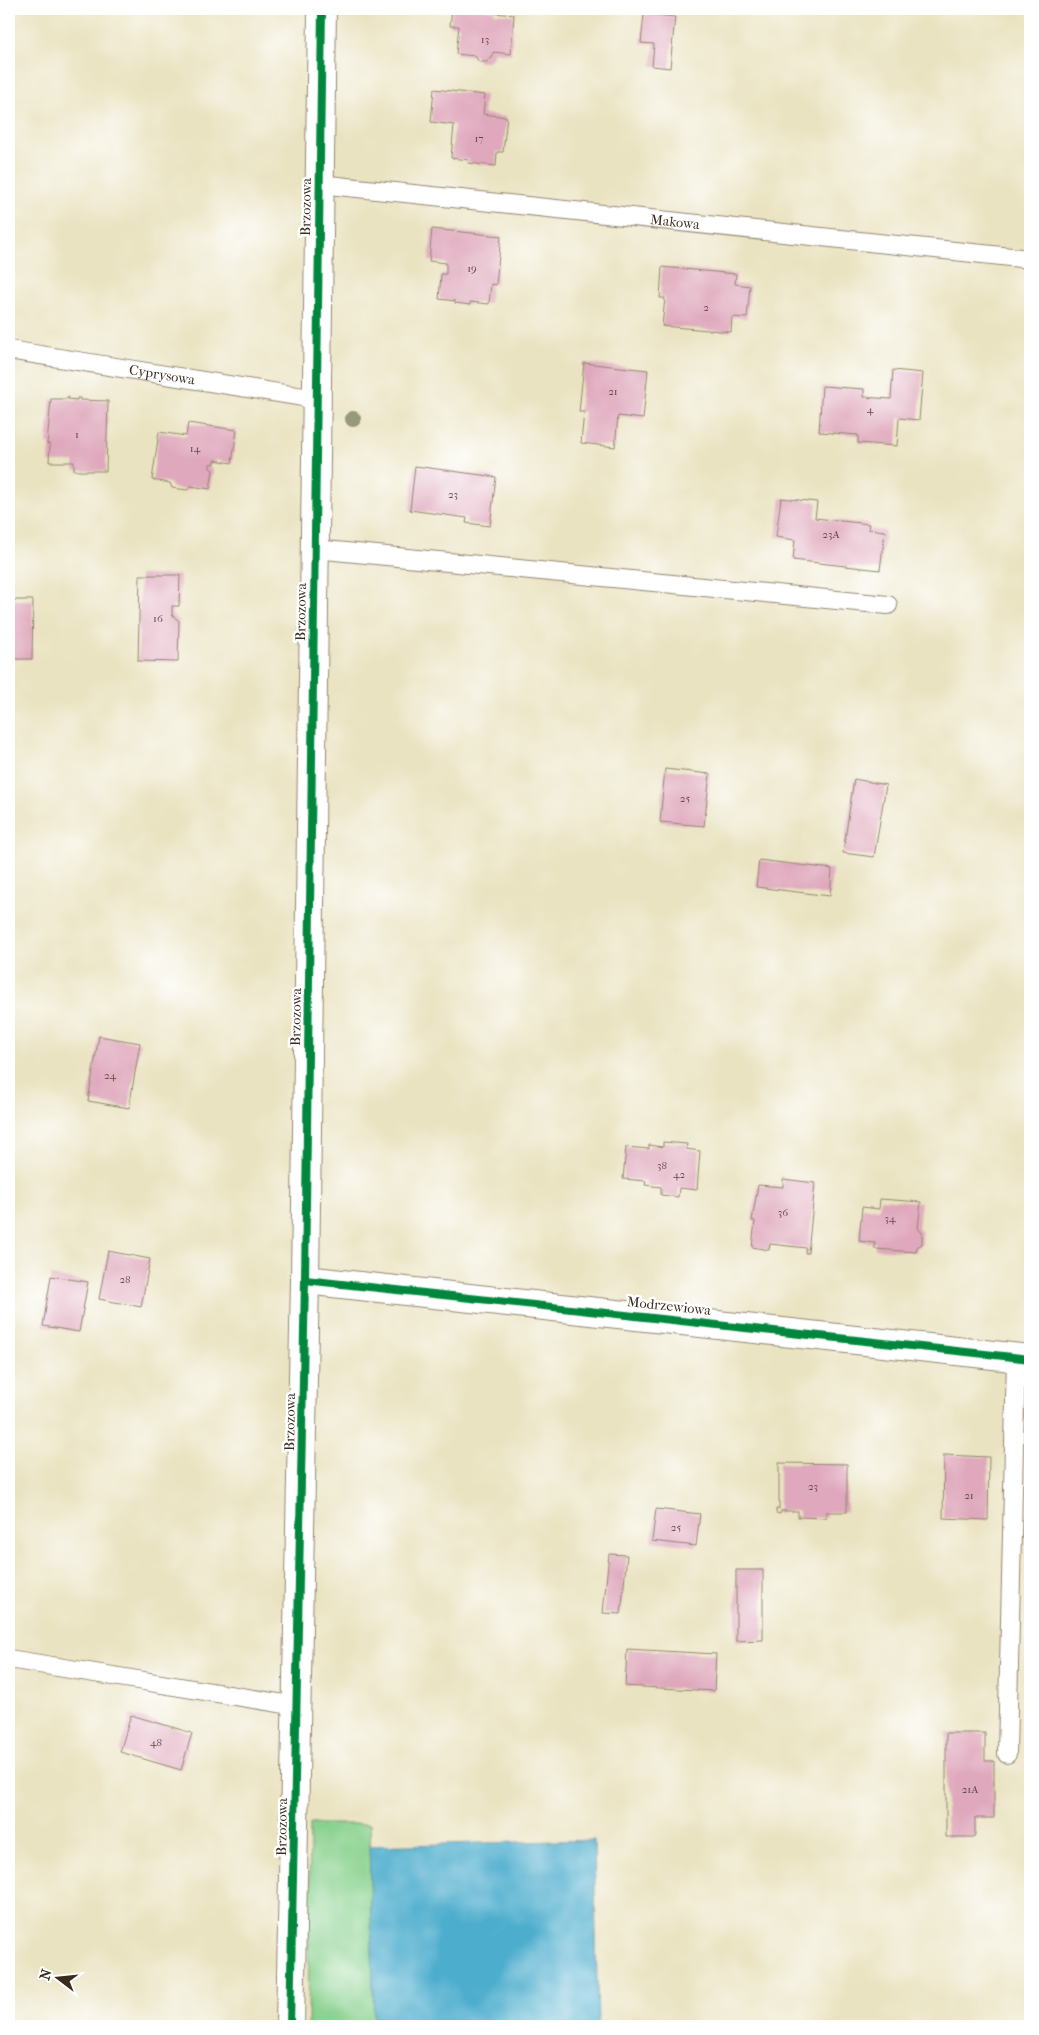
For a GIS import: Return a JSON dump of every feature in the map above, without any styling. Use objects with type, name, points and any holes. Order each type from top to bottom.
[{"type":"street","name":"Brzozowa","points":[[290,2026],[305,1280],[322,9]]},
{"type":"street","name":"Modrzewiowa","points":[[305,1280],[1023,1358]]},
{"type":"lane","name":"Makowa","points":[[319,184],[1030,259]]},
{"type":"lane","name":"Cyprysowa","points":[[9,350],[316,399]]},
{"type":"lane","points":[[314,548],[888,605]]},
{"type":"lane","points":[[1007,1754],[1023,1358]]},
{"type":"lane","points":[[9,1659],[297,1706]]},
{"type":"green space","points":[[310,1824],[370,1824],[374,2026],[308,2026]]},
{"type":"water","points":[[594,1840],[598,2026],[374,2026],[369,1846]]},
{"type":"building","points":[[452,9],[484,9],[495,11],[494,13],[514,15],[511,54],[493,52],[493,57],[486,62],[479,62],[475,56],[456,54],[459,26],[450,26]]},
{"type":"building","points":[[644,14],[675,17],[670,68],[652,66],[654,44],[641,43]]},
{"type":"building","points":[[434,89],[485,95],[483,114],[507,117],[503,152],[497,152],[496,166],[468,163],[469,160],[451,158],[454,125],[431,122]]},
{"type":"building","points":[[432,229],[501,236],[496,285],[491,284],[489,304],[470,302],[470,305],[439,299],[441,274],[446,274],[446,263],[429,261]]},
{"type":"building","points":[[662,267],[736,274],[735,284],[750,286],[747,318],[732,317],[731,332],[662,326],[665,298],[660,298]]},
{"type":"building","points":[[584,363],[648,370],[643,419],[618,416],[615,447],[581,443],[584,412],[579,412]]},
{"type":"building","points":[[893,370],[923,373],[919,420],[899,418],[897,446],[858,443],[858,435],[819,432],[822,386],[864,389],[864,397],[891,399]]},
{"type":"building","points":[[69,397],[68,399],[77,400],[77,398],[80,398],[80,400],[108,401],[106,471],[79,471],[74,470],[74,462],[49,462],[50,444],[47,444],[51,399],[66,399]]},
{"type":"building","points":[[188,423],[237,430],[232,463],[215,460],[215,463],[210,464],[210,468],[213,470],[210,489],[191,486],[188,490],[172,488],[170,483],[152,480],[159,432],[186,436]]},
{"type":"building","points":[[415,466],[496,477],[490,526],[466,523],[467,518],[410,510]]},
{"type":"building","points":[[781,498],[817,502],[815,518],[869,524],[868,529],[885,531],[880,570],[793,560],[795,540],[776,537]]},
{"type":"building","points":[[140,575],[180,575],[179,606],[172,606],[172,615],[179,621],[178,662],[138,661]]},
{"type":"building","points":[[9,600],[33,600],[32,659],[9,659]]},
{"type":"building","points":[[665,769],[710,774],[704,826],[660,822]]},
{"type":"building","points":[[854,779],[886,785],[874,857],[843,853]]},
{"type":"building","points":[[759,860],[832,869],[830,896],[756,887]]},
{"type":"building","points":[[99,1036],[140,1043],[129,1108],[88,1101]]},
{"type":"building","points":[[663,1142],[687,1144],[686,1149],[700,1151],[697,1190],[679,1188],[678,1197],[661,1195],[661,1187],[645,1185],[646,1181],[623,1179],[626,1147],[649,1149],[649,1145],[663,1147]]},
{"type":"building","points":[[783,1179],[815,1183],[808,1253],[805,1253],[806,1248],[770,1244],[769,1250],[752,1247],[755,1221],[752,1221],[758,1185],[783,1187]]},
{"type":"building","points":[[880,1199],[921,1202],[918,1228],[922,1233],[922,1244],[917,1247],[916,1252],[875,1249],[875,1243],[859,1241],[862,1207],[879,1209]]},
{"type":"building","points":[[108,1251],[150,1259],[141,1307],[99,1299]]},
{"type":"building","points":[[51,1276],[88,1282],[79,1332],[43,1326]]},
{"type":"building","points":[[944,1455],[989,1457],[988,1520],[943,1518]]},
{"type":"building","points":[[779,1463],[847,1464],[847,1512],[826,1512],[826,1518],[798,1517],[798,1511],[781,1511],[780,1514],[776,1513],[776,1509],[779,1509]]},
{"type":"building","points":[[656,1509],[700,1514],[696,1546],[652,1541]]},
{"type":"building","points":[[609,1554],[627,1555],[621,1614],[603,1613]]},
{"type":"building","points":[[736,1570],[763,1570],[763,1640],[736,1641]]},
{"type":"building","points":[[627,1649],[716,1654],[714,1691],[625,1686]]},
{"type":"building","points":[[131,1715],[192,1733],[181,1770],[120,1752]]},
{"type":"building","points":[[946,1733],[985,1733],[985,1761],[994,1761],[994,1818],[975,1818],[975,1837],[946,1837]]},
{"type":"cycle path","points":[[290,2026],[305,1280],[322,9]]},
{"type":"cycle path","points":[[305,1280],[1030,1359]]}]
